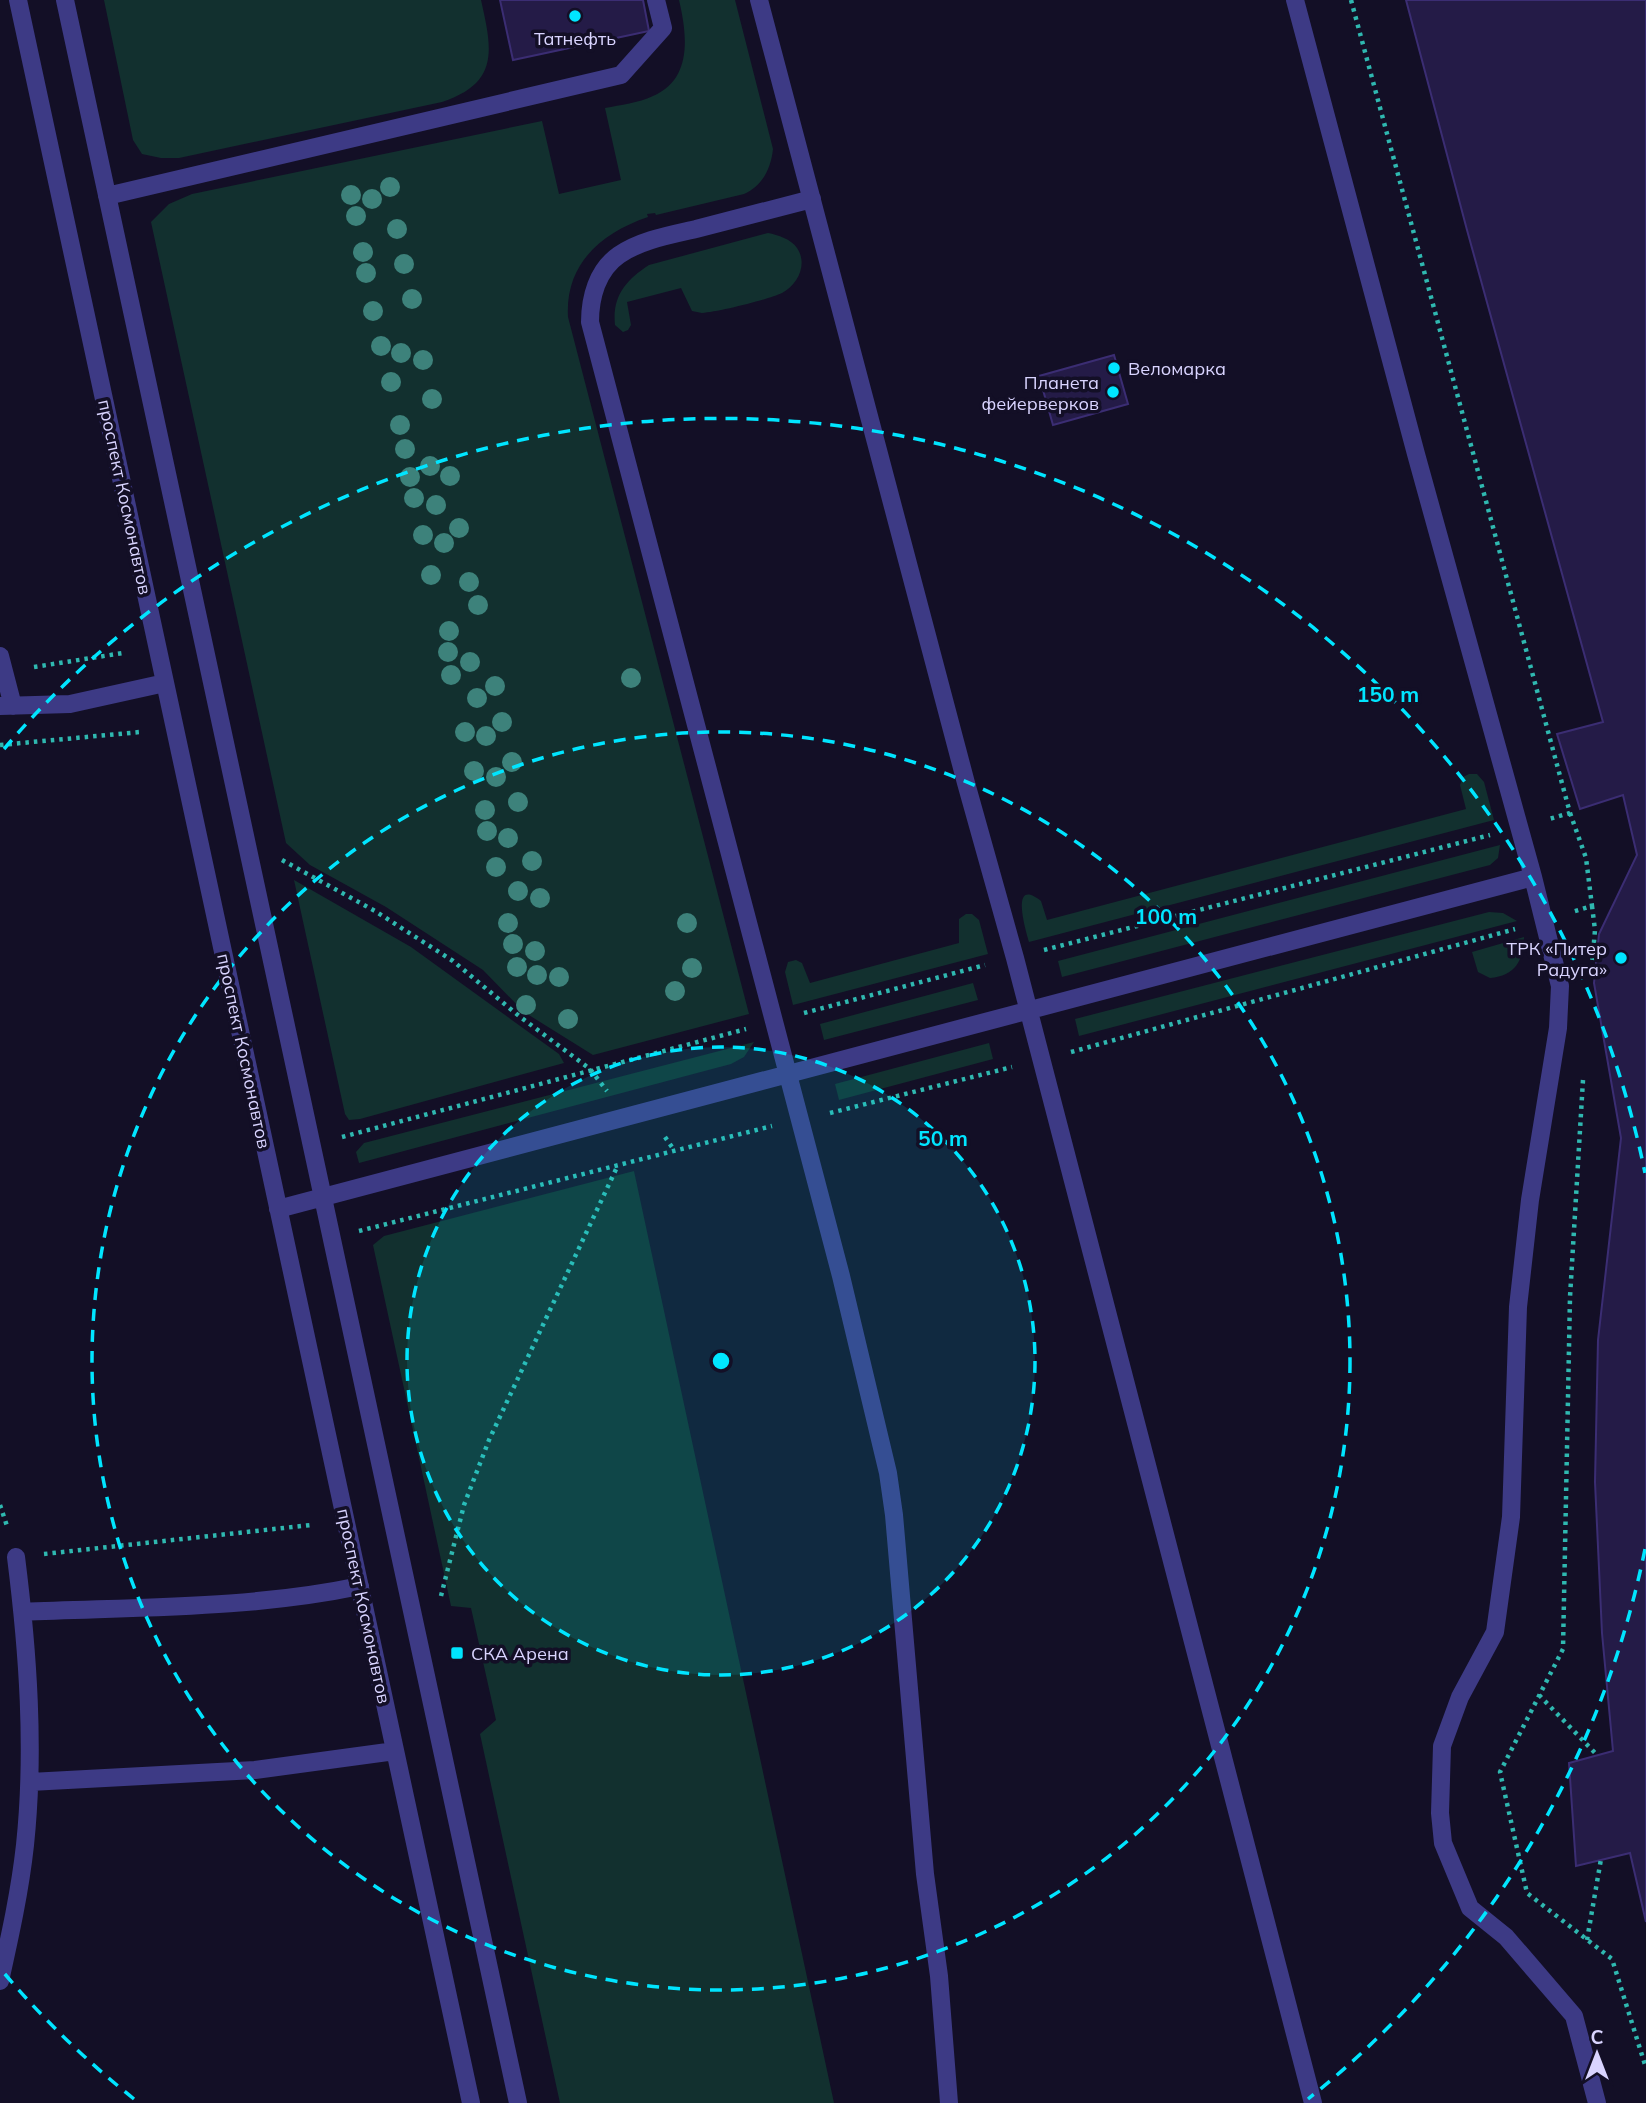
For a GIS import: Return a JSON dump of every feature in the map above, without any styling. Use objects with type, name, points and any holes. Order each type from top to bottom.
[{"type":"street","name":"проспект Космонавтов","points":[[18,0],[471,2103]]},
{"type":"street","points":[[65,0],[518,2103]]},
{"type":"street","points":[[107,196],[621,75],[663,27],[656,0]]},
{"type":"street","points":[[759,0],[966,783],[1015,958],[1313,2103]]},
{"type":"street","points":[[1295,0],[1416,454],[1533,877],[1560,986],[1559,1028],[1530,1200],[1518,1307],[1511,1517],[1495,1632],[1460,1697],[1441,1746],[1440,1813],[1443,1843],[1470,1908],[1506,1937],[1574,2015],[1597,2103]]},
{"type":"street","points":[[812,199],[648,241],[619,255],[607,267],[596,285],[590,303],[590,322],[788,1073],[888,1473],[894,1515],[925,1874],[939,1976],[948,2103]]},
{"type":"street","points":[[2,664],[6,706],[70,704],[165,683]]},
{"type":"street","points":[[278,1209],[1533,877]]},
{"type":"street","points":[[0,1981],[18,1898],[30,1782],[28,1692],[23,1612],[16,1557]]},
{"type":"street","points":[[23,1612],[254,1601],[326,1593],[360,1586]]},
{"type":"street","points":[[30,1782],[255,1770],[395,1751]]},
{"type":"path","points":[[1351,0],[1570,813],[1586,858],[1595,930],[1591,983]]},
{"type":"path","points":[[2,664],[123,653]]},
{"type":"path","points":[[0,745],[140,732]]},
{"type":"path","points":[[1544,820],[1570,813]]},
{"type":"path","points":[[796,1015],[1497,833]]},
{"type":"path","points":[[279,858],[375,911],[453,961],[519,1016],[590,1069]]},
{"type":"path","points":[[1568,914],[1592,906]]},
{"type":"path","points":[[821,1115],[1041,1059],[1521,928]]},
{"type":"path","points":[[341,1137],[751,1027]]},
{"type":"path","points":[[1584,1078],[1570,1297],[1563,1649],[1500,1772],[1527,1893],[1612,1959],[1646,2068]]},
{"type":"path","points":[[358,1231],[776,1125]]},
{"type":"path","points":[[439,1604],[464,1505],[489,1440],[618,1165]]},
{"type":"path","points":[[0,1505],[16,1557],[311,1525]]},
{"type":"path","points":[[1539,1695],[1598,1756]]},
{"type":"path","points":[[1587,1940],[1601,1859]]},
{"type":"green space","points":[[104,0],[481,0],[489,49],[483,74],[474,85],[442,102],[179,158],[161,158],[142,154],[133,140]]},
{"type":"green space","points":[[679,0],[735,0],[773,149],[770,163],[761,182],[744,194],[656,215],[647,214],[648,217],[615,232],[601,242],[589,253],[573,281],[568,317],[749,1014],[593,1055],[524,1012],[483,970],[386,907],[310,865],[286,843],[151,222],[169,204],[192,194],[542,121],[559,194],[621,180],[605,108],[653,96],[675,79],[681,67],[685,41]]},
{"type":"green space","points":[[768,233],[791,242],[797,248],[802,261],[797,279],[782,293],[702,313],[692,311],[681,288],[627,302],[631,325],[623,332],[615,325],[618,297],[627,283],[649,265]]},
{"type":"green space","points":[[1477,774],[1484,782],[1494,820],[1029,942],[1022,908],[1025,895],[1031,895],[1041,901],[1047,920],[1466,809],[1460,785],[1463,777]]},
{"type":"green space","points":[[1500,845],[1498,858],[1490,865],[1062,977],[1058,961]]},
{"type":"green space","points":[[294,880],[411,947],[559,1054],[564,1063],[349,1120],[345,1114]]},
{"type":"green space","points":[[1489,912],[1503,913],[1517,921],[1079,1036],[1075,1019]]},
{"type":"green space","points":[[966,914],[972,914],[979,920],[988,954],[793,1005],[785,972],[788,962],[796,960],[802,963],[810,983],[959,943],[959,919]]},
{"type":"green space","points":[[1524,937],[1520,960],[1512,970],[1499,977],[1490,978],[1478,972],[1472,952]]},
{"type":"green space","points":[[973,983],[978,1000],[824,1040],[820,1024]]},
{"type":"green space","points":[[754,1042],[744,1057],[731,1064],[359,1163],[356,1152],[364,1143]]},
{"type":"green space","points":[[989,1043],[993,1059],[839,1100],[835,1084]]},
{"type":"green space","points":[[634,1171],[834,2103],[560,2103],[480,1734],[496,1720],[471,1608],[451,1606],[373,1245],[384,1236]]},
{"type":"building","name":"Татнефть","points":[[500,0],[643,0],[649,31],[513,60]]},
{"type":"building","name":"ТРК «Питер Радуга»","points":[[1406,0],[1646,0],[1646,1922],[1630,1853],[1576,1866],[1569,1763],[1613,1751],[1602,1633],[1595,1482],[1598,1340],[1621,1138],[1594,983],[1599,934],[1637,855],[1623,795],[1580,809],[1557,734],[1603,722]]},
{"type":"building","points":[[1114,355],[1128,404],[1053,425],[1039,376]]},
{"type":"place","name":"Татнефть","points":[[575,16]]},
{"type":"place","name":"Веломарка","points":[[1114,368]]},
{"type":"place","name":"Планета фейерверков","points":[[1113,392]]},
{"type":"place","name":"ТРК «Питер Радуга»","points":[[1621,958]]},
{"type":"place","name":"СКА Арена","points":[[457,1653]]}]
